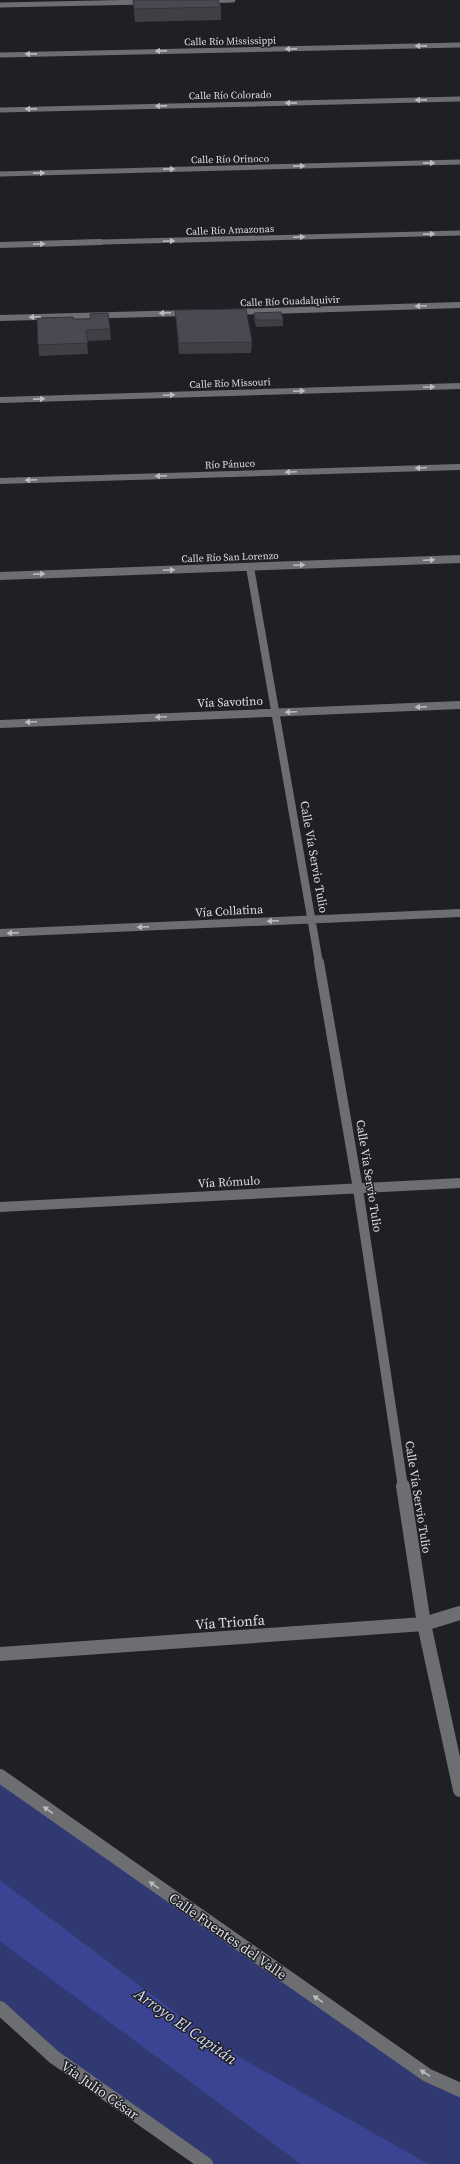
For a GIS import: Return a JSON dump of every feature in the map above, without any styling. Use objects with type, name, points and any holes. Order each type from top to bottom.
[{"type":"street","points":[[202,1],[233,0]]},
{"type":"street","points":[[0,5],[155,2]]},
{"type":"street","name":"Calle Río Mississippi","points":[[0,55],[460,45]]},
{"type":"street","name":"Calle Río Colorado","points":[[0,110],[460,99]]},
{"type":"street","name":"Calle Río Orinoco","points":[[0,174],[460,162]]},
{"type":"street","name":"Calle Río Amazonas","points":[[0,246],[460,233]]},
{"type":"street","name":"Calle Río Guadalquivir","points":[[230,312],[460,305]]},
{"type":"street","points":[[0,318],[199,312]]},
{"type":"street","name":"Calle Río Missouri","points":[[0,400],[460,386]]},
{"type":"street","name":"Río Pánuco","points":[[0,481],[460,467]]},
{"type":"street","name":"Calle Río San Lorenzo","points":[[0,576],[460,559]]},
{"type":"street","name":"Calle Vía Servio Tulio","points":[[250,567],[358,1189],[424,1624],[460,1790]]},
{"type":"street","name":"Vía Savotino","points":[[0,724],[274,712],[460,706]]},
{"type":"street","name":"Vía Collatina","points":[[0,933],[312,920],[460,912]]},
{"type":"street","name":"Vía Rómulo","points":[[0,1207],[460,1183]]},
{"type":"street","name":"Vía Trionfa","points":[[0,1654],[424,1624],[460,1613]]},
{"type":"street","name":"Calle Fuentes del Valle","points":[[0,1776],[427,2075],[460,2090]]},
{"type":"street","name":"Vía Julio César","points":[[0,2008],[54,2057],[206,2164]]},
{"type":"shaded area","points":[[0,1776],[460,2090],[460,2164],[206,2164],[0,2008]]},
{"type":"water","name":"Arroyo El Capitán","points":[[0,1880],[220,2046],[428,2164],[301,2164],[0,1941]]},
{"type":"building","points":[[133,0],[218,0],[221,7],[134,9]]},
{"type":"building","points":[[246,309],[252,342],[179,343],[175,310]]},
{"type":"building","points":[[281,312],[283,320],[256,320],[254,313]]},
{"type":"building","points":[[108,313],[110,329],[86,330],[88,343],[38,345],[37,318],[73,317],[73,319],[91,319],[90,314]]}]
